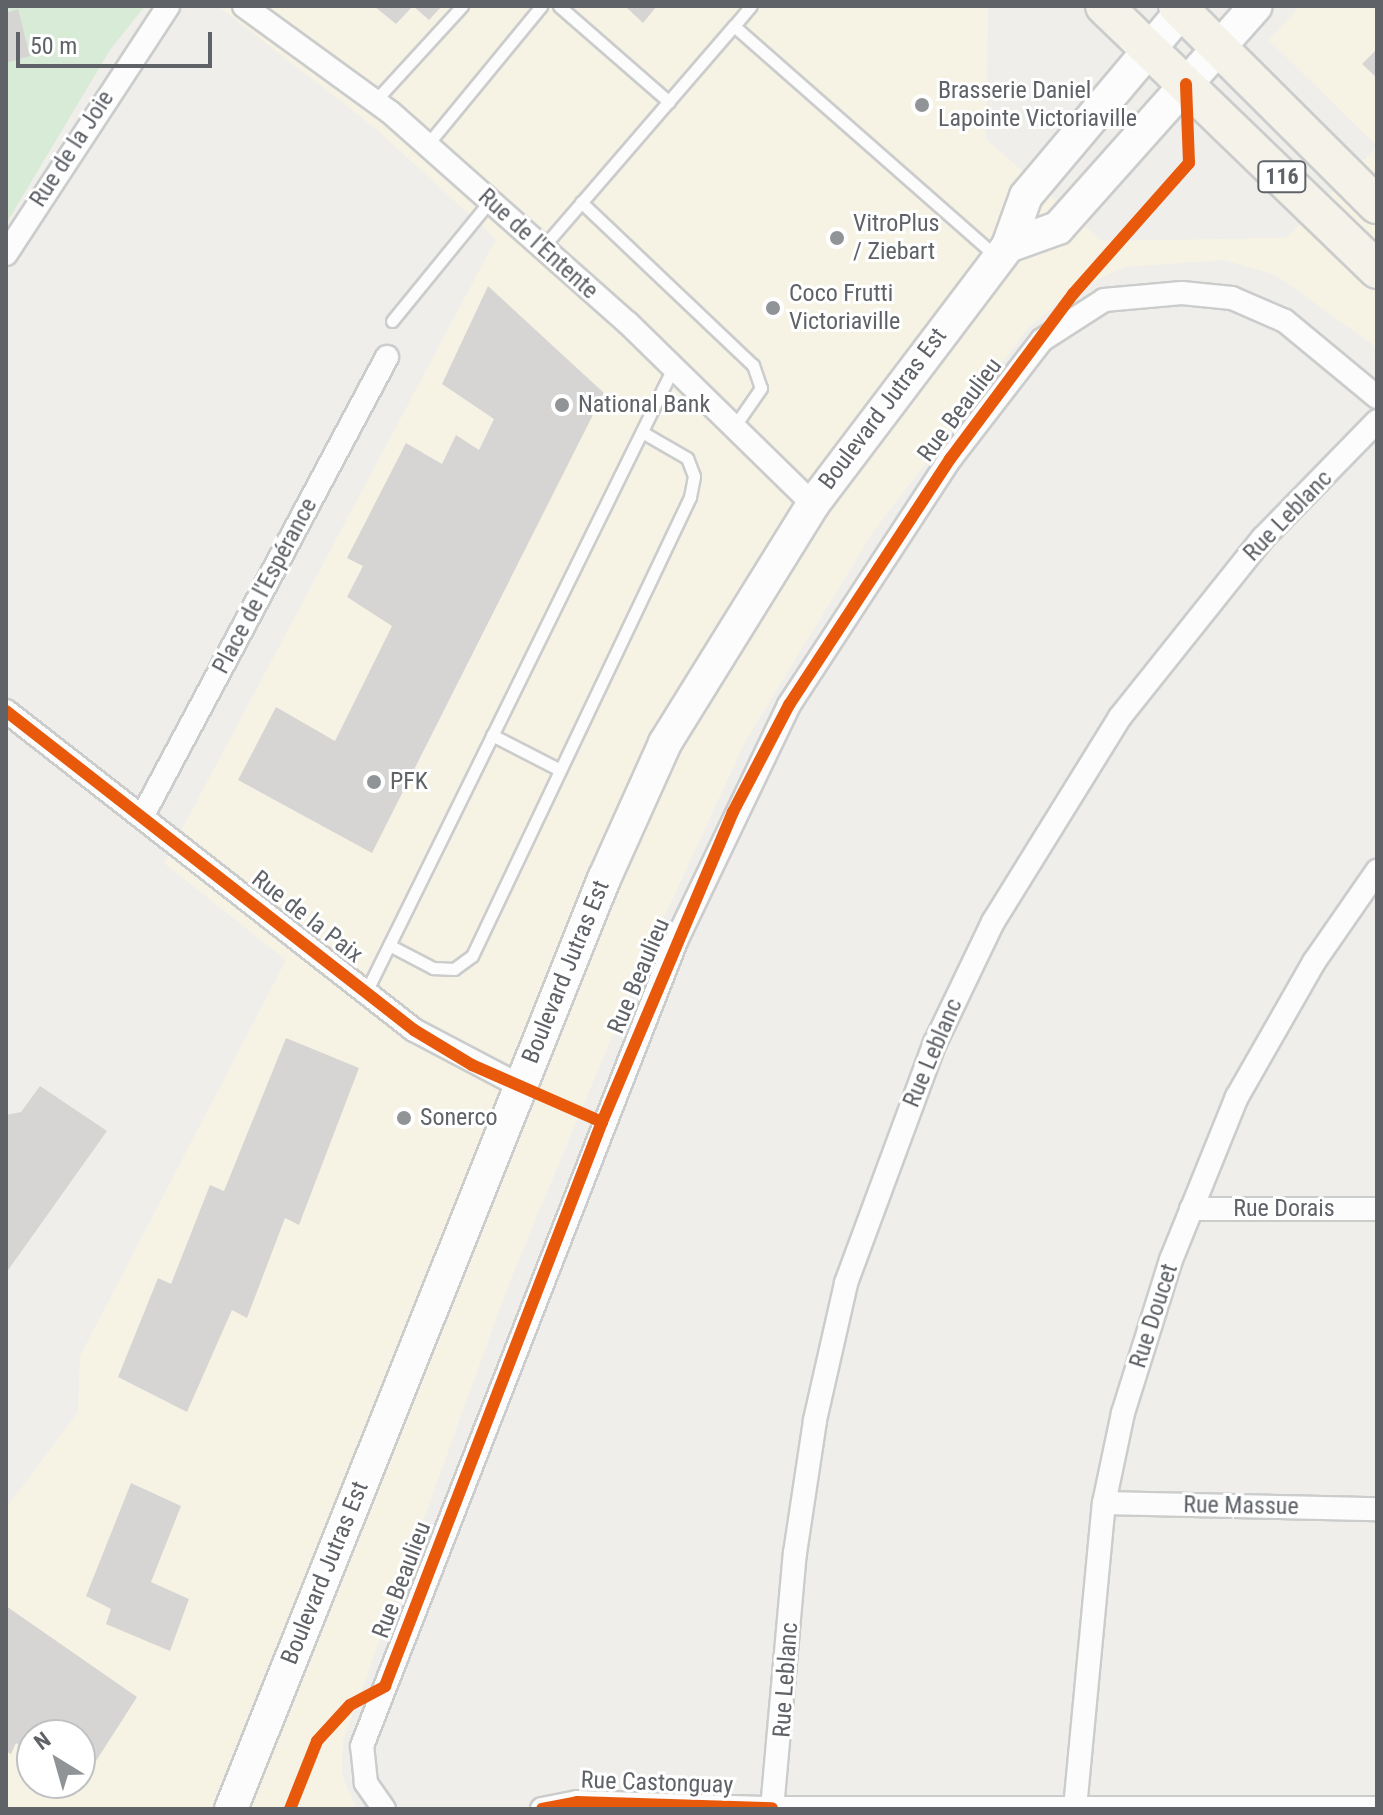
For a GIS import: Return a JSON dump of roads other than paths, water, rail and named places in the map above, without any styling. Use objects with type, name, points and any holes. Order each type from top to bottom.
[{"type":"main road","name":"116","points":[[1104,6],[1377,270]]},
{"type":"main road","points":[[1003,252],[1058,228],[1256,6]]},
{"type":"main road","name":"116","points":[[1182,8],[1377,205]]},
{"type":"main road","name":"Boulevard Jutras Est","points":[[231,1809],[520,1086],[665,743],[813,504],[1003,252],[1026,196],[1182,8]]},
{"type":"street","name":"Rue de la Joie","points":[[6,254],[168,6]]},
{"type":"street","name":"Rue de l'Entente","points":[[244,6],[375,101],[427,145],[543,247],[813,504]]},
{"type":"street","name":"Rue Beaulieu","points":[[384,1809],[366,1783],[362,1746],[677,939],[789,705],[950,459],[1042,340],[1104,300],[1182,293],[1232,298],[1285,321],[1377,397]]},
{"type":"street","name":"Place de l'Espérance","points":[[143,815],[387,357]]},
{"type":"street","name":"Rue Leblanc","points":[[772,1809],[795,1553],[815,1420],[846,1283],[935,1043],[993,922],[1128,705],[1263,538],[1377,421]]},
{"type":"street","name":"Rue de la Paix","points":[[6,711],[143,815],[414,1030],[520,1086]]},
{"type":"street","name":"Rue Doucet","points":[[1075,1808],[1104,1503],[1123,1413],[1191,1209],[1237,1097],[1314,962],[1377,871]]},
{"type":"street","name":"Rue Dorais","points":[[1191,1209],[1377,1209]]},
{"type":"street","name":"Rue Massue","points":[[1104,1503],[1377,1509]]},
{"type":"street","name":"Rue Castonguay","points":[[542,1809],[577,1802],[772,1809],[1377,1808]]},
{"type":"lane","points":[[375,101],[462,6]]},
{"type":"lane","points":[[427,145],[541,6]]},
{"type":"lane","points":[[559,6],[669,102]]},
{"type":"lane","points":[[543,247],[751,6]]},
{"type":"lane","points":[[734,26],[1003,252]]},
{"type":"lane","points":[[392,321],[490,201]]},
{"type":"lane","points":[[581,202],[753,365],[761,388],[734,427]]},
{"type":"lane","points":[[366,992],[673,368]]},
{"type":"lane","points":[[389,945],[433,968],[454,969],[472,956],[690,497],[694,476],[687,458],[642,432]]},
{"type":"lane","points":[[492,735],[560,770]]},
{"type":"place","name":"Brasserie Daniel Lapointe Victoriaville","points":[[922,105]]},
{"type":"place","name":"VitroPlus / Ziebart","points":[[837,238]]},
{"type":"place","name":"Coco Frutti Victoriaville","points":[[773,308]]},
{"type":"place","name":"National Bank","points":[[562,405]]},
{"type":"place","name":"PFK","points":[[374,782]]},
{"type":"place","name":"Sonerco","points":[[404,1118]]}]
